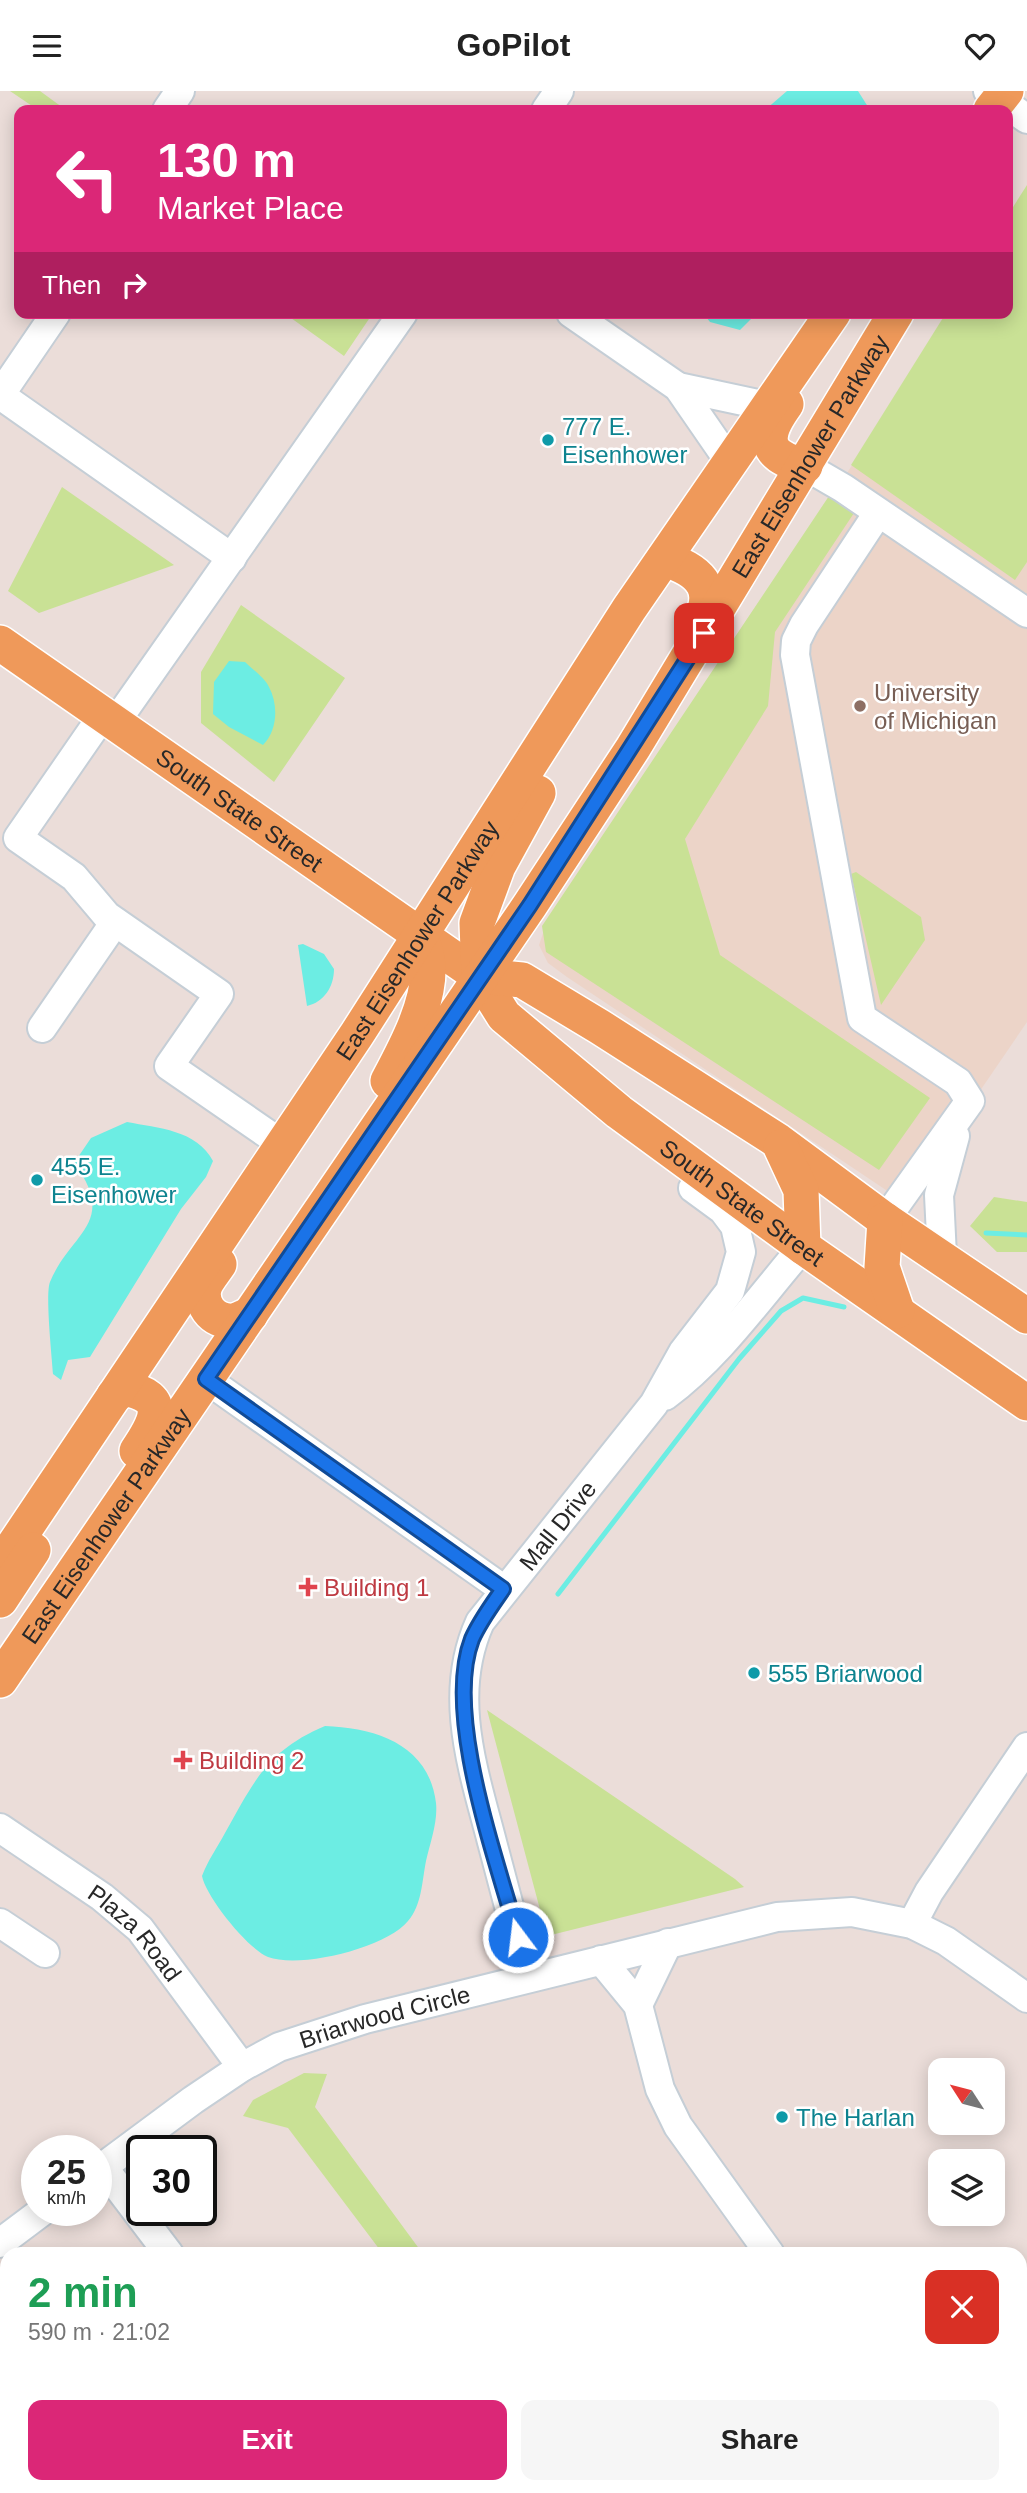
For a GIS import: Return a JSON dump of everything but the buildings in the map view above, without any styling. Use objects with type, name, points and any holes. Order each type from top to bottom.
[{"type":"main road","name":"East Eisenhower Parkway","points":[[2,1557],[75,1455],[357,1034],[629,609],[830,319]]},
{"type":"main road","points":[[805,466],[779,457],[771,449],[770,428],[828,345],[833,319]]},
{"type":"main road","name":"East Eisenhower Parkway","points":[[0,1680],[530,905],[633,748],[892,319]]},
{"type":"main road","points":[[530,905],[566,830],[700,623],[708,597],[704,582],[694,572],[664,558]]},
{"type":"main road","points":[[479,976],[477,923],[498,866],[526,813],[601,691],[629,609]]},
{"type":"main road","name":"South State Street","points":[[0,643],[479,976],[504,1016],[619,1112],[803,1247],[1027,1403]]},
{"type":"main road","points":[[275,1277],[298,1215],[381,1093],[398,1061],[421,1004],[428,972],[421,936]]},
{"type":"main road","name":"South State Street","points":[[479,976],[522,980],[778,1141],[885,1220],[942,1256],[1027,1316]]},
{"type":"main road","points":[[250,1315],[234,1321],[219,1319],[207,1309],[203,1299],[205,1284],[340,1085],[357,1034]]},
{"type":"main road","points":[[778,1141],[802,1191],[803,1247]]},
{"type":"main road","points":[[885,1220],[882,1233],[882,1266],[897,1311]]},
{"type":"main road","points":[[966,1360],[1027,1389]]},
{"type":"main road","points":[[26,1641],[44,1593],[156,1423],[155,1410],[143,1395],[124,1388],[114,1396]]},
{"type":"main road","points":[[0,1600],[53,1521],[75,1455]]},
{"type":"street","points":[[52,319],[0,395],[232,558]]},
{"type":"street","points":[[282,1144],[169,1066],[219,994],[116,922],[74,877],[9,832],[109,719],[232,558],[399,319]]},
{"type":"street","points":[[580,319],[678,387],[729,461]]},
{"type":"street","points":[[678,387],[767,406]]},
{"type":"street","points":[[805,466],[844,488],[1027,613]]},
{"type":"street","points":[[878,513],[804,625],[796,641],[795,655],[862,1018],[958,1082],[970,1101],[885,1220]]},
{"type":"street","points":[[42,1028],[116,922]]},
{"type":"street","name":"Mall Drive","points":[[528,1978],[471,1761],[463,1709],[464,1674],[471,1642],[480,1622],[503,1589],[654,1404],[684,1352],[730,1291],[741,1252],[730,1217],[634,1139],[619,1112]]},
{"type":"street","points":[[942,1256],[939,1195],[962,1113]]},
{"type":"street","name":"Mall Drive","points":[[654,1404],[687,1380],[715,1351],[803,1247]]},
{"type":"street","points":[[206,1379],[503,1589]]},
{"type":"street","points":[[912,1924],[929,1892],[1027,1747]]},
{"type":"street","name":"Plaza Road","points":[[0,1828],[102,1897],[140,1929],[242,2067]]},
{"type":"street","name":"Briarwood Circle","points":[[112,2160],[242,2067],[279,2047],[365,2019],[798,1913],[852,1912],[912,1924],[946,1941],[1027,1998]]},
{"type":"street","points":[[0,1923],[45,1953]]},
{"type":"street","points":[[638,2005],[668,1943]]},
{"type":"street","points":[[601,1960],[638,2005],[660,2089],[678,2126],[765,2247]]},
{"type":"street","points":[[112,2184],[163,2247]]},
{"type":"street","points":[[0,2243],[23,2226]]},
{"type":"shaded area","name":"University of Michigan","points":[[1027,192],[1027,1022],[904,1202],[567,977],[548,963],[539,945],[546,924],[915,371],[998,319],[1013,319],[1013,281]]},
{"type":"green space","points":[[10,91],[40,91],[59,105],[31,105]]},
{"type":"green space","points":[[1027,185],[1027,562],[1015,580],[851,465],[942,319],[1013,319],[1013,207]]},
{"type":"green space","points":[[292,319],[369,319],[344,356]]},
{"type":"green space","points":[[62,487],[174,565],[39,613],[8,591]]},
{"type":"green space","points":[[829,496],[854,513],[775,632],[768,706],[685,839],[720,955],[930,1098],[879,1170],[546,952],[542,926]]},
{"type":"green space","points":[[241,605],[345,678],[274,782],[201,723],[201,672]]},
{"type":"green space","points":[[856,872],[921,917],[925,940],[881,1005],[851,874]]},
{"type":"green space","points":[[994,1197],[1027,1202],[1027,1252],[997,1252],[970,1226]]},
{"type":"green space","points":[[487,1710],[735,1879],[744,1887],[547,1936]]},
{"type":"green space","points":[[304,2073],[327,2074],[315,2107],[418,2247],[378,2247],[288,2128],[243,2116],[253,2100]]},
{"type":"water","points":[[787,91],[858,91],[867,105],[771,105]]},
{"type":"water","points":[[708,319],[751,319],[740,330]]},
{"type":"water","points":[[229,661],[245,662],[265,680],[272,694],[274,726],[263,745],[229,727],[213,714],[214,682]]},
{"type":"water","points":[[303,944],[324,954],[334,969],[327,993],[307,1006],[298,945]]},
{"type":"water","points":[[127,1122],[176,1132],[197,1143],[213,1161],[206,1177],[181,1209],[90,1357],[68,1360],[61,1380],[53,1374],[48,1312],[50,1282],[86,1227],[92,1200],[87,1183],[74,1163],[91,1138]]},
{"type":"water","points":[[325,1726],[381,1736],[412,1754],[423,1767],[431,1783],[436,1810],[421,1893],[408,1921],[381,1940],[342,1954],[321,1958],[282,1960],[268,1957],[250,1944],[229,1921],[211,1896],[202,1876],[264,1769],[289,1746]]},
{"type":"waterway","points":[[986,1233],[1027,1235]]},
{"type":"waterway","points":[[558,1594],[739,1359],[781,1311],[803,1298],[844,1307]]},
{"type":"place","name":"777 E. Eisenhower","points":[[548,440]]},
{"type":"place","name":"University of Michigan","points":[[860,706]]},
{"type":"place","name":"455 E. Eisenhower","points":[[37,1180]]},
{"type":"place","name":"Building 1","points":[[308,1587]]},
{"type":"place","name":"555 Briarwood","points":[[754,1673]]},
{"type":"place","name":"Building 2","points":[[183,1760]]},
{"type":"place","name":"The Harlan","points":[[782,2117]]},
{"type":"route","points":[[518,1937],[471,1761],[463,1709],[464,1674],[471,1642],[480,1622],[503,1589],[206,1379],[530,905],[633,748],[704,633]]}]
